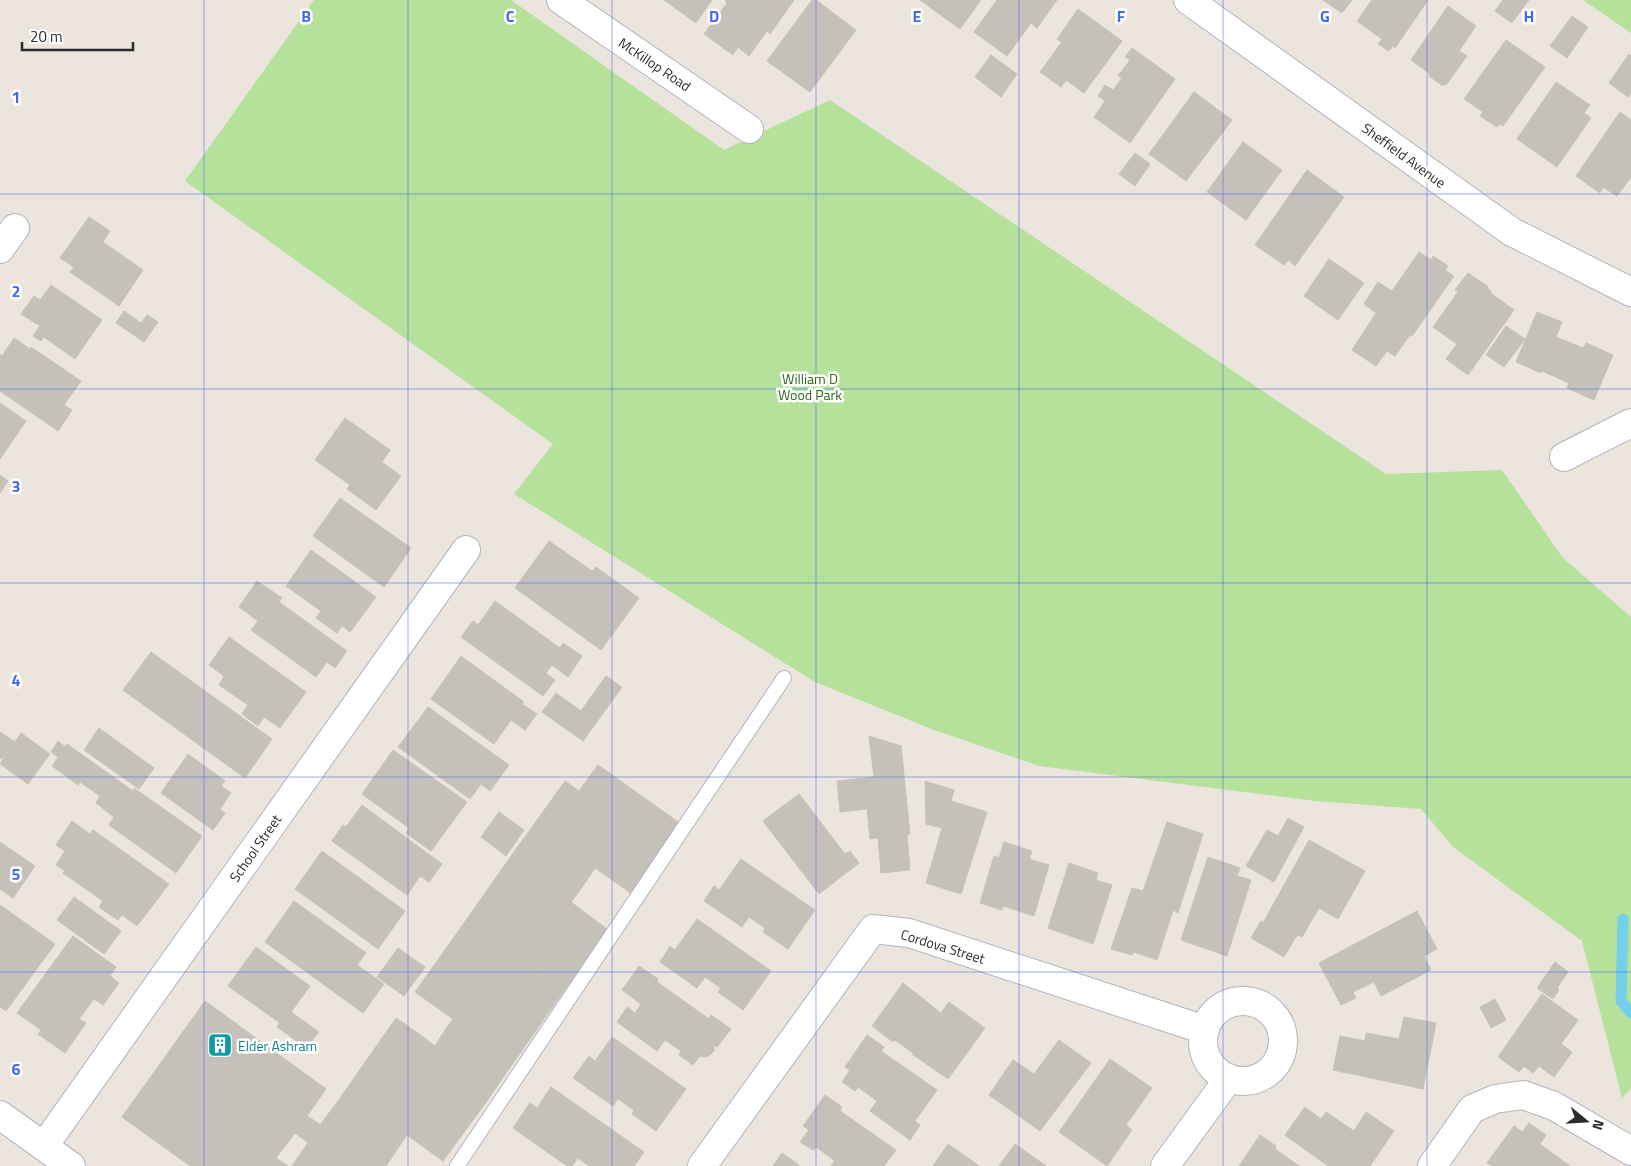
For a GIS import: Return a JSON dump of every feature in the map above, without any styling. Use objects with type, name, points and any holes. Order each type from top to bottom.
[{"type":"street","name":"McKillop Road","points":[[561,0],[748,128]]},
{"type":"street","name":"Sheffield Avenue","points":[[1188,0],[1512,232],[1631,292]]},
{"type":"street","points":[[1564,457],[1631,423]]},
{"type":"street","name":"School Street","points":[[44,1146],[466,550]]},
{"type":"street","name":"Cordova Street","points":[[702,1166],[873,929],[909,933],[1205,1030]]},
{"type":"street","points":[[1246,1001],[1259,1004],[1279,1022],[1283,1036],[1282,1049],[1277,1062],[1268,1072],[1256,1078],[1243,1081],[1229,1078],[1219,1073],[1211,1064],[1204,1042],[1205,1030],[1211,1018],[1220,1008],[1233,1002],[1246,1001]]},
{"type":"street","points":[[1165,1166],[1229,1078]]},
{"type":"street","points":[[1432,1166],[1472,1109],[1495,1099],[1522,1095],[1554,1106],[1631,1151]]},
{"type":"street","points":[[3,1124],[44,1146],[72,1166]]},
{"type":"lane","points":[[457,1166],[784,678]]},
{"type":"green space","name":"William D Wood Park","points":[[314,0],[511,0],[724,150],[830,100],[1386,474],[1502,470],[1563,558],[1631,617],[1631,1088],[1622,1098],[1582,941],[1453,847],[1421,809],[1315,801],[1039,766],[934,730],[815,682],[514,494],[553,444],[185,181]]},
{"type":"green space","points":[[1583,0],[1631,0],[1631,33]]},
{"type":"building","points":[[664,0],[712,0],[696,23]]},
{"type":"building","points":[[726,0],[794,0],[770,34],[767,31],[749,56],[738,47],[733,55],[704,34],[727,3]]},
{"type":"building","points":[[812,0],[816,0],[856,30],[810,92],[767,61]]},
{"type":"building","points":[[920,0],[981,0],[960,29]]},
{"type":"building","points":[[997,0],[1057,0],[1037,28],[1031,23],[1007,56],[974,32]]},
{"type":"building","points":[[1323,0],[1352,0],[1342,13]]},
{"type":"building","points":[[1372,0],[1428,0],[1395,48],[1393,46],[1389,51],[1378,44],[1382,39],[1357,21]]},
{"type":"building","points":[[1503,0],[1529,0],[1512,23],[1495,11]]},
{"type":"building","points":[[1448,6],[1476,26],[1459,51],[1467,56],[1446,85],[1444,84],[1443,86],[1411,60]]},
{"type":"building","points":[[1078,9],[1122,41],[1084,93],[1066,80],[1061,87],[1040,72],[1062,42],[1057,39]]},
{"type":"building","points":[[1572,16],[1588,27],[1567,58],[1550,46]]},
{"type":"building","points":[[1506,40],[1545,67],[1503,126],[1499,124],[1497,127],[1480,116],[1483,112],[1464,99]]},
{"type":"building","points":[[1132,48],[1175,79],[1130,143],[1094,117],[1105,101],[1098,96],[1105,85],[1113,90],[1122,78],[1118,76],[1130,60],[1125,57]]},
{"type":"building","points":[[1629,54],[1631,56],[1631,93],[1628,97],[1609,83]]},
{"type":"building","points":[[991,55],[1017,74],[1001,97],[975,77]]},
{"type":"building","points":[[1556,82],[1590,105],[1584,113],[1591,118],[1557,167],[1517,139]]},
{"type":"building","points":[[1194,92],[1232,120],[1186,181],[1149,154]]},
{"type":"building","points":[[1620,112],[1631,120],[1631,177],[1617,196],[1603,187],[1600,193],[1576,176]]},
{"type":"building","points":[[1243,142],[1282,170],[1246,220],[1207,192]]},
{"type":"building","points":[[1135,153],[1150,164],[1135,186],[1119,174]]},
{"type":"building","points":[[1307,170],[1344,197],[1295,266],[1288,260],[1284,265],[1255,245]]},
{"type":"building","points":[[89,217],[110,231],[103,242],[143,270],[119,306],[70,272],[74,267],[60,258]]},
{"type":"building","points":[[1419,252],[1431,260],[1433,256],[1448,266],[1445,270],[1454,276],[1412,336],[1410,335],[1395,356],[1387,351],[1376,366],[1352,350],[1376,313],[1364,304],[1378,282],[1392,291]]},
{"type":"building","points":[[1329,259],[1364,283],[1338,320],[1304,296]]},
{"type":"building","points":[[1468,273],[1487,286],[1492,294],[1514,310],[1468,375],[1446,359],[1457,344],[1433,327],[1458,292],[1455,290]]},
{"type":"building","points":[[51,285],[102,320],[75,359],[44,337],[41,341],[33,336],[40,326],[21,314],[34,296],[40,300]]},
{"type":"building","points":[[124,311],[141,323],[147,315],[158,322],[144,342],[116,323]]},
{"type":"building","points":[[1537,312],[1562,322],[1556,337],[1583,348],[1586,343],[1613,355],[1594,400],[1567,388],[1569,383],[1516,362]]},
{"type":"building","points":[[1506,326],[1525,339],[1504,367],[1486,355]]},
{"type":"building","points":[[14,338],[30,349],[31,347],[81,381],[64,405],[72,410],[58,431],[0,391],[0,354],[2,356]]},
{"type":"building","points":[[0,403],[26,421],[0,459]]},
{"type":"building","points":[[345,418],[390,450],[382,462],[401,476],[376,510],[347,489],[350,485],[315,460]]},
{"type":"building","points":[[0,475],[8,481],[0,493]]},
{"type":"building","points":[[340,498],[411,548],[384,587],[313,536]]},
{"type":"building","points":[[549,541],[592,571],[596,567],[639,598],[601,650],[515,588]]},
{"type":"building","points":[[311,550],[376,597],[350,632],[342,626],[337,633],[316,618],[321,611],[286,586]]},
{"type":"building","points":[[257,581],[282,598],[279,602],[347,651],[335,668],[327,662],[316,677],[251,630],[258,621],[239,607]]},
{"type":"building","points":[[495,601],[560,648],[563,643],[582,656],[568,677],[552,665],[546,673],[555,680],[543,696],[461,637],[473,621],[478,625]]},
{"type":"building","points":[[229,637],[306,692],[280,728],[264,717],[258,726],[242,714],[248,705],[219,685],[224,676],[209,665]]},
{"type":"building","points":[[151,652],[272,739],[245,778],[123,690]]},
{"type":"building","points":[[461,656],[524,702],[522,704],[537,714],[525,730],[511,720],[494,744],[431,699]]},
{"type":"building","points":[[606,676],[622,687],[583,741],[542,712],[556,693],[581,711]]},
{"type":"building","points":[[428,707],[509,765],[490,791],[481,784],[470,799],[398,747]]},
{"type":"building","points":[[99,728],[154,768],[139,789],[84,750]]},
{"type":"building","points":[[0,732],[15,742],[2,759],[0,758]]},
{"type":"building","points":[[21,733],[50,754],[28,784],[0,764]]},
{"type":"building","points":[[869,736],[901,746],[910,834],[907,835],[910,870],[881,873],[878,838],[870,839],[867,809],[840,812],[837,781],[874,777]]},
{"type":"building","points":[[58,741],[65,747],[67,744],[133,791],[134,788],[202,836],[176,873],[109,825],[114,817],[96,803],[100,796],[80,782],[78,785],[52,766],[58,757],[51,752]]},
{"type":"building","points":[[393,750],[467,802],[431,851],[406,833],[409,828],[362,794]]},
{"type":"building","points":[[188,754],[225,781],[221,786],[231,793],[220,809],[225,813],[213,830],[161,793]]},
{"type":"building","points":[[598,765],[681,824],[632,894],[581,858],[586,851],[562,834],[559,839],[535,823],[565,781],[579,791]]},
{"type":"building","points":[[925,781],[954,790],[951,801],[987,812],[961,894],[926,883],[942,828],[926,824]]},
{"type":"building","points":[[799,794],[845,854],[850,851],[859,863],[819,894],[763,821]]},
{"type":"building","points":[[362,805],[442,864],[429,882],[420,876],[407,895],[332,841],[343,825],[346,827]]},
{"type":"building","points":[[499,812],[524,830],[506,856],[481,837]]},
{"type":"building","points":[[1288,818],[1304,827],[1274,882],[1246,866],[1267,830],[1278,836]]},
{"type":"building","points":[[72,821],[90,834],[93,830],[169,884],[137,926],[122,915],[118,920],[99,907],[103,901],[63,873],[65,871],[56,865],[65,851],[56,845]]},
{"type":"building","points":[[1167,822],[1203,834],[1178,913],[1173,910],[1157,960],[1134,952],[1132,955],[1111,949],[1132,888],[1143,891]]},
{"type":"building","points":[[535,823],[559,839],[562,834],[586,851],[581,858],[595,868],[581,889],[569,880],[570,877],[562,871],[560,873],[549,865],[547,868],[538,862],[537,864],[516,849]]},
{"type":"building","points":[[1309,840],[1365,871],[1338,919],[1319,908],[1302,937],[1297,935],[1284,957],[1251,938],[1261,921],[1263,923]]},
{"type":"building","points":[[0,842],[35,866],[13,898],[0,889]]},
{"type":"building","points":[[1004,842],[1032,851],[1029,859],[1049,865],[1034,916],[1003,906],[1002,910],[980,903],[994,856],[999,858]]},
{"type":"building","points":[[516,849],[537,864],[538,862],[547,868],[549,865],[570,877],[569,880],[581,889],[571,902],[607,929],[563,992],[501,949],[498,953],[490,947],[488,950],[480,944],[477,947],[457,933]]},
{"type":"building","points":[[322,851],[405,911],[378,949],[295,889]]},
{"type":"building","points":[[1208,857],[1240,868],[1237,876],[1251,880],[1227,956],[1181,940]]},
{"type":"building","points":[[741,859],[815,910],[788,949],[763,932],[765,928],[749,917],[742,927],[704,901],[714,886],[719,890]]},
{"type":"building","points":[[1069,863],[1098,873],[1096,880],[1112,885],[1093,944],[1048,928]]},
{"type":"building","points":[[74,897],[121,931],[104,954],[57,920]]},
{"type":"building","points":[[294,901],[366,953],[357,965],[384,984],[363,1013],[265,942]]},
{"type":"building","points":[[0,905],[55,944],[6,1011],[0,1007]]},
{"type":"building","points":[[1417,911],[1437,949],[1424,956],[1431,970],[1381,996],[1374,982],[1353,992],[1356,998],[1341,1005],[1319,963]]},
{"type":"building","points":[[697,919],[771,971],[743,1010],[718,992],[721,988],[705,977],[697,988],[660,962],[670,946],[675,950]]},
{"type":"building","points":[[457,933],[477,947],[480,944],[488,950],[490,947],[498,953],[501,949],[563,992],[504,1076],[477,1057],[481,1051],[447,1027],[453,1019],[415,992]]},
{"type":"building","points":[[73,936],[116,967],[110,976],[119,983],[103,1005],[94,999],[79,1019],[86,1023],[65,1053],[38,1034],[41,1030],[17,1013]]},
{"type":"building","points":[[256,947],[310,986],[291,1012],[319,1032],[306,1048],[277,1027],[280,1023],[228,986]]},
{"type":"building","points":[[398,948],[425,967],[404,996],[377,977]]},
{"type":"building","points":[[1555,962],[1568,972],[1557,988],[1559,990],[1553,999],[1537,988]]},
{"type":"building","points":[[639,966],[658,979],[657,982],[709,1019],[711,1015],[731,1029],[717,1047],[714,1045],[714,1051],[710,1055],[700,1056],[693,1065],[679,1055],[681,1051],[665,1040],[657,1051],[617,1022],[627,1007],[635,1013],[641,1004],[622,990]]},
{"type":"building","points":[[903,983],[941,1013],[949,1002],[985,1028],[948,1079],[895,1040],[893,1042],[872,1026]]},
{"type":"building","points":[[1542,994],[1578,1020],[1561,1044],[1572,1052],[1554,1077],[1539,1066],[1533,1073],[1524,1066],[1519,1072],[1498,1057]]},
{"type":"building","points":[[1495,999],[1506,1020],[1491,1028],[1480,1007]]},
{"type":"building","name":"Elder Ashram","points":[[205,1001],[326,1089],[307,1116],[321,1125],[309,1143],[295,1133],[276,1158],[288,1166],[190,1166],[122,1117]]},
{"type":"building","points":[[1404,1017],[1436,1023],[1423,1089],[1333,1070],[1340,1036],[1365,1041],[1366,1033],[1399,1039]]},
{"type":"building","points":[[396,1018],[422,1036],[405,1060],[410,1063],[406,1069],[423,1080],[432,1067],[444,1076],[447,1072],[487,1101],[443,1161],[407,1135],[394,1154],[379,1144],[382,1140],[375,1135],[383,1124],[371,1116],[367,1122],[338,1101]]},
{"type":"building","points":[[447,1027],[481,1051],[477,1057],[504,1076],[487,1101],[447,1072],[444,1076],[432,1067],[423,1080],[406,1069],[410,1063],[405,1060],[422,1036],[435,1046]]},
{"type":"building","points":[[867,1035],[884,1047],[881,1051],[937,1090],[915,1121],[920,1125],[910,1140],[870,1111],[877,1101],[858,1087],[855,1091],[842,1082],[850,1070],[845,1067]]},
{"type":"building","points":[[612,1037],[686,1089],[656,1131],[632,1114],[634,1110],[618,1099],[613,1106],[573,1078],[589,1056],[595,1061]]},
{"type":"building","points":[[1059,1040],[1091,1063],[1040,1131],[989,1095],[1013,1060],[1034,1074]]},
{"type":"building","points":[[1110,1059],[1152,1088],[1126,1125],[1132,1130],[1107,1166],[1059,1132]]},
{"type":"building","points":[[551,1087],[644,1152],[634,1166],[589,1166],[578,1158],[572,1166],[567,1166],[513,1128],[530,1103],[537,1108]]},
{"type":"building","points":[[825,1095],[842,1107],[840,1111],[896,1150],[884,1166],[831,1166],[835,1161],[816,1147],[813,1150],[800,1142],[809,1130],[803,1126]]},
{"type":"building","points":[[338,1101],[367,1122],[371,1116],[383,1124],[375,1135],[382,1140],[379,1144],[394,1154],[386,1166],[383,1166],[323,1121]]},
{"type":"building","points":[[1305,1107],[1321,1119],[1326,1112],[1354,1131],[1366,1112],[1394,1131],[1370,1166],[1328,1166],[1285,1135]]},
{"type":"building","points":[[323,1121],[368,1153],[383,1166],[292,1166]]},
{"type":"building","points":[[1529,1123],[1546,1135],[1540,1144],[1570,1166],[1492,1166],[1487,1163],[1514,1126],[1522,1132]]},
{"type":"building","points":[[1260,1135],[1276,1146],[1275,1149],[1299,1166],[1239,1166]]},
{"type":"building","points":[[948,1144],[978,1165],[978,1166],[933,1166]]},
{"type":"building","points":[[1015,1144],[1046,1166],[999,1166]]},
{"type":"building","points":[[782,1153],[799,1165],[799,1166],[773,1166]]},
{"type":"waterway","points":[[1623,919],[1621,1001],[1631,1013]]},
{"type":"place","name":"Elder Ashram","points":[[220,1045]]}]
